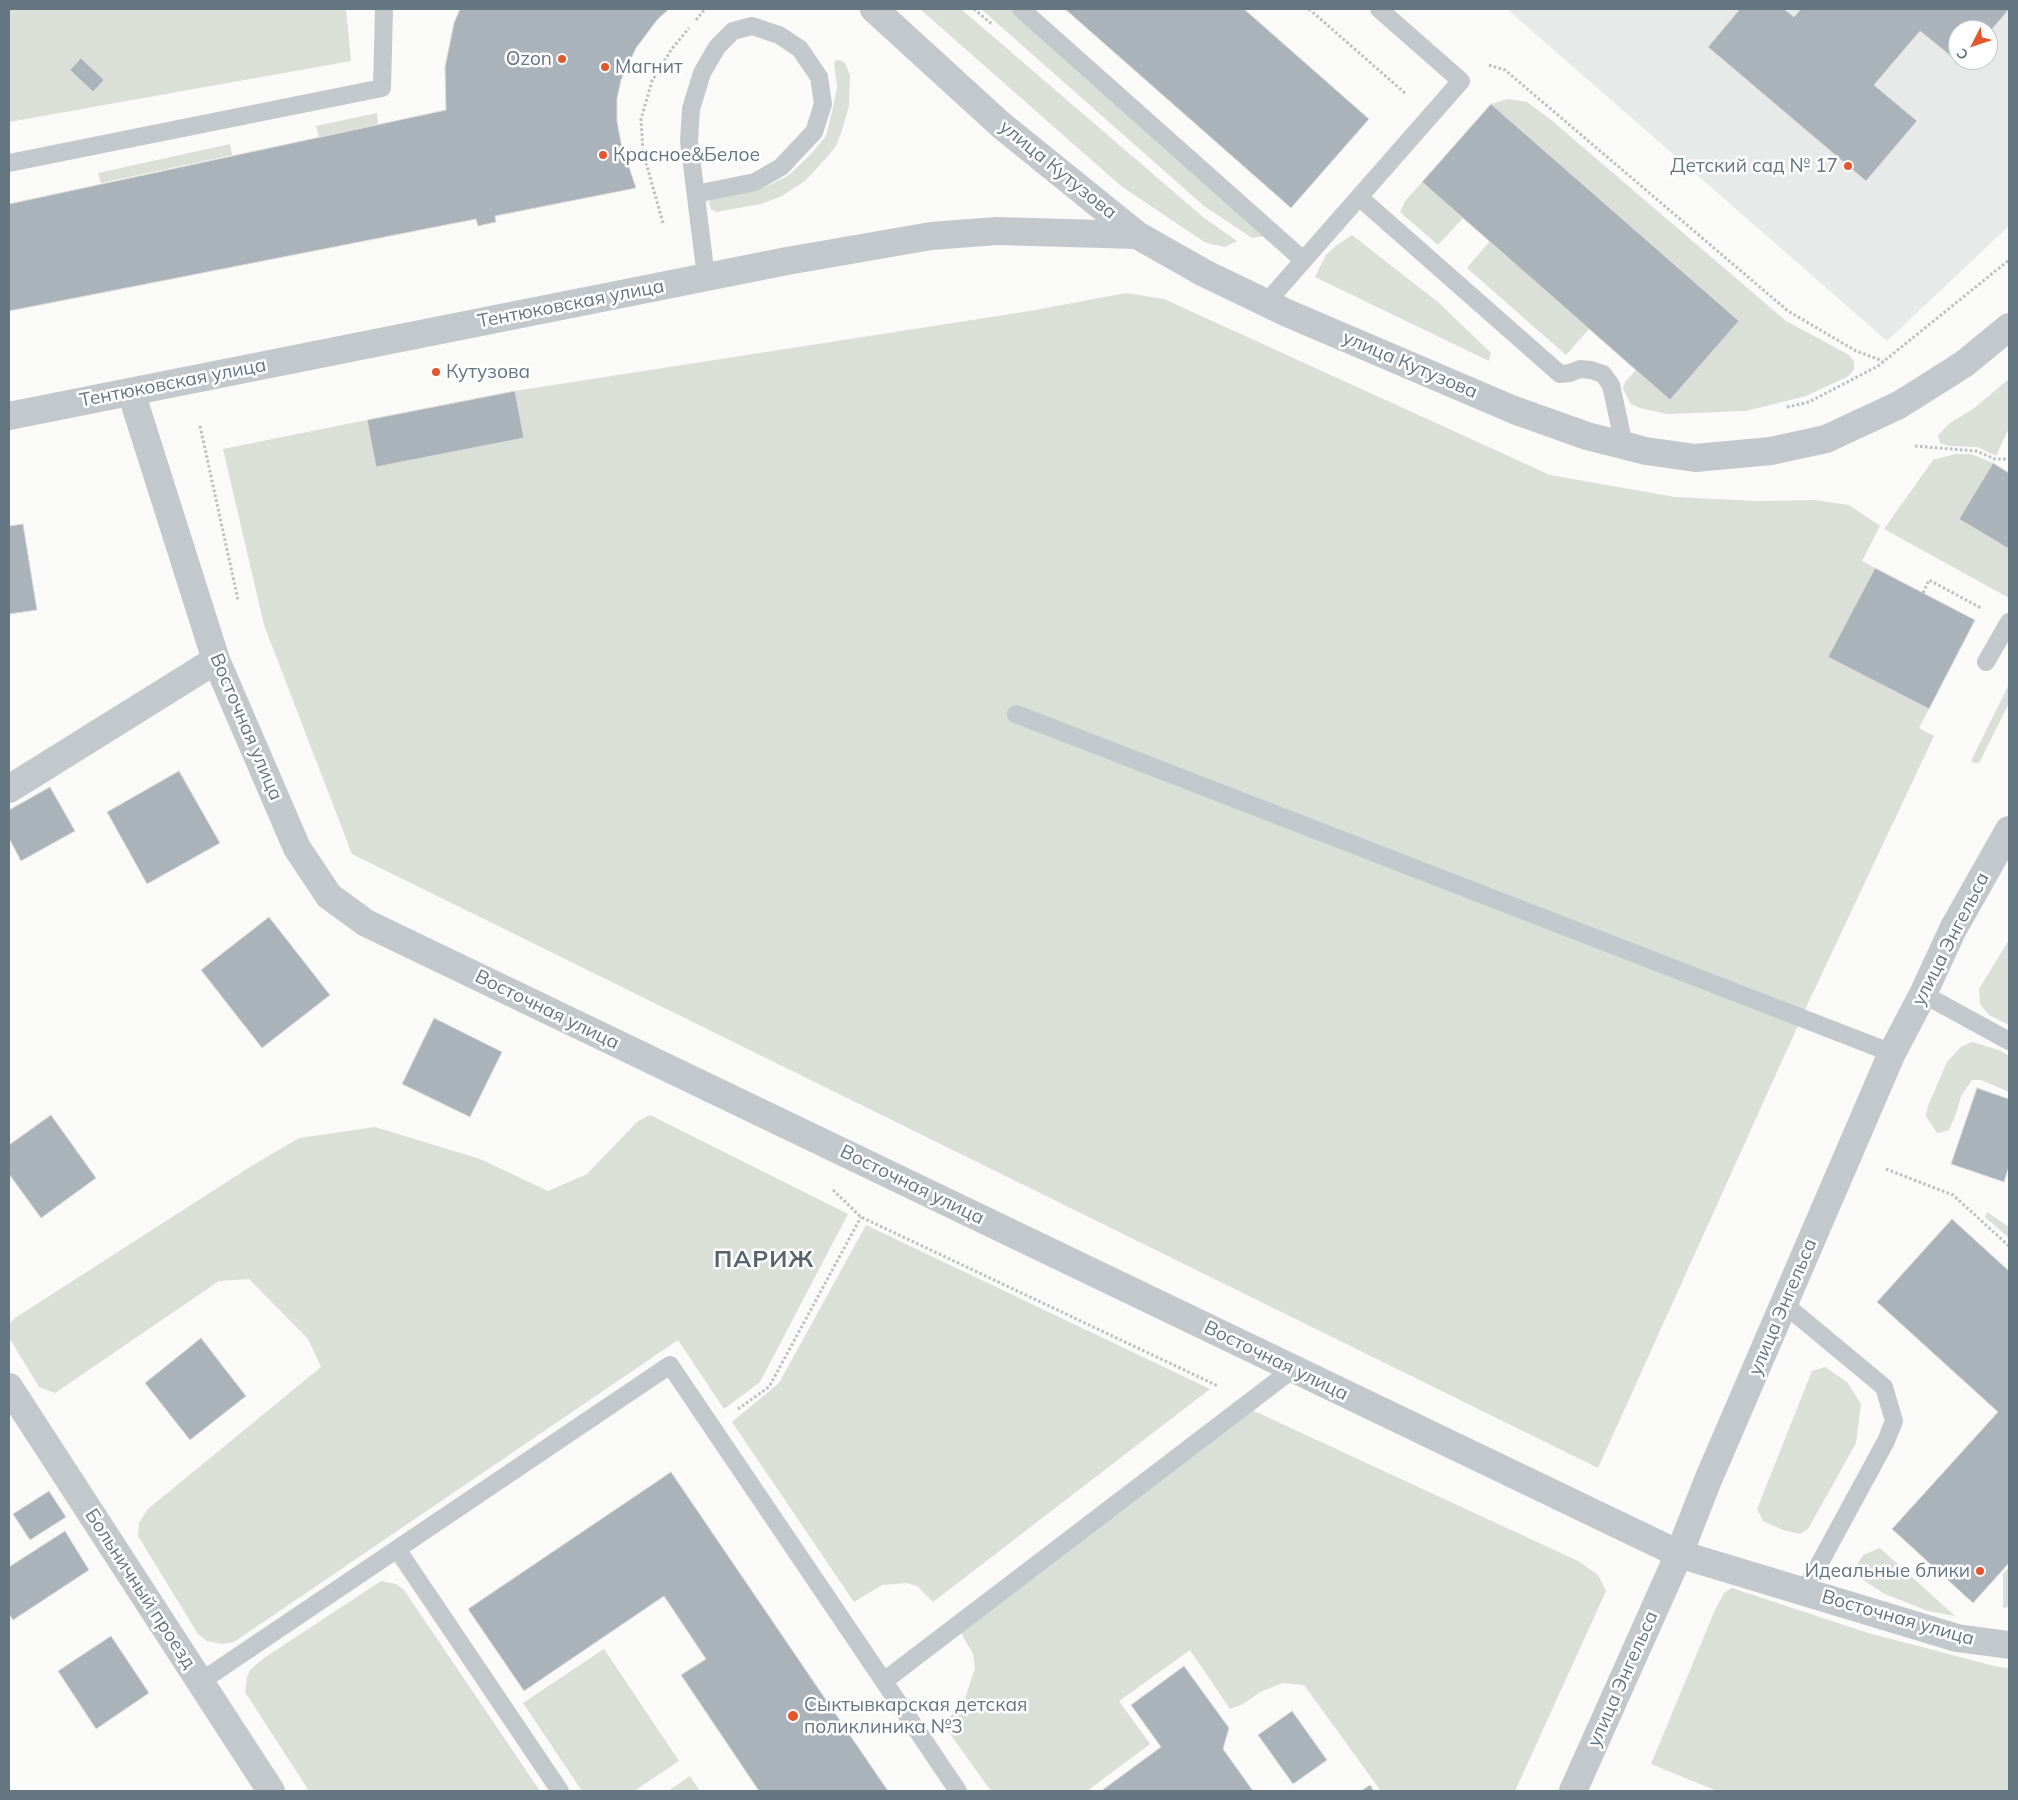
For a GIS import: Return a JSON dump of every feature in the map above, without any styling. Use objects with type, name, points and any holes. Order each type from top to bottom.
[{"type":"street","name":"улица Кутузова","points":[[874,9],[1001,125],[1137,235],[1266,303],[1514,410],[1587,436],[1646,451],[1695,458],[1771,451],[1826,439],[1899,405],[1964,364],[2009,327]]},
{"type":"street","name":"Тентюковская улица","points":[[9,416],[706,277],[931,236],[998,231],[1137,235]]},
{"type":"street","name":"Восточная улица","points":[[131,392],[216,660],[297,848],[329,896],[366,923],[1679,1554],[1958,1638],[2009,1645]]},
{"type":"street","points":[[9,789],[216,660]]},
{"type":"street","name":"улица Энгельса","points":[[1572,1791],[1679,1554],[1892,1053],[1923,994],[1953,930],[2009,830]]},
{"type":"street","name":"Больничный проезд","points":[[9,1387],[272,1791]]},
{"type":"lane","points":[[9,163],[382,88],[384,9]]},
{"type":"lane","points":[[1022,9],[1303,260]]},
{"type":"lane","points":[[1266,303],[1461,81],[1379,9]]},
{"type":"lane","points":[[696,194],[754,182],[782,167],[814,132],[823,104],[819,77],[800,49],[780,35],[752,26],[733,31],[717,47],[702,73],[690,109],[688,141],[706,277]]},
{"type":"lane","points":[[1359,197],[1560,374],[1570,374],[1580,369],[1603,374],[1611,385],[1624,445]]},
{"type":"lane","points":[[1986,662],[2009,622]]},
{"type":"lane","points":[[1016,714],[1892,1053]]},
{"type":"lane","points":[[1923,994],[2009,1041]]},
{"type":"lane","points":[[1784,1304],[1884,1387],[1894,1421],[1886,1441],[1804,1592]]},
{"type":"lane","points":[[200,1682],[670,1365],[958,1791]]},
{"type":"lane","points":[[884,1681],[1292,1368]]},
{"type":"lane","points":[[397,1549],[560,1791]]},
{"type":"path","points":[[1309,9],[1431,116]]},
{"type":"path","points":[[1488,65],[1505,70],[1788,311],[1856,351],[1884,361]]},
{"type":"path","points":[[1783,408],[1809,402],[1884,361],[2009,260]]},
{"type":"path","points":[[200,426],[238,602]]},
{"type":"path","points":[[1915,446],[1976,451],[1994,459],[2009,458]]},
{"type":"path","points":[[1923,593],[1929,580],[2009,622]]},
{"type":"path","points":[[1886,1169],[1953,1195],[2009,1246]]},
{"type":"path","points":[[833,1190],[861,1216],[1250,1402]]},
{"type":"path","points":[[712,1427],[769,1387],[861,1216]]},
{"type":"shaded area","points":[[9,9],[346,9],[351,61],[9,122]]},
{"type":"shaded area","points":[[920,9],[961,9],[1203,217],[1237,241],[1225,247],[1206,243],[1121,186]]},
{"type":"shaded area","points":[[981,9],[1017,9],[1264,236],[1252,238],[1204,206]]},
{"type":"shaded area","name":"Детский сад № 17","points":[[1507,9],[2009,9],[2009,226],[1887,341]]},
{"type":"shaded area","points":[[836,60],[845,63],[850,75],[849,106],[836,146],[827,157],[806,180],[782,196],[761,204],[716,212],[711,209],[709,202],[711,199],[763,188],[788,176],[811,154],[826,136],[837,87],[834,63]]},
{"type":"shaded area","points":[[1508,99],[1527,102],[1550,119],[1786,321],[1849,355],[1854,362],[1854,370],[1847,377],[1806,396],[1746,411],[1667,414],[1631,404],[1623,389],[1625,382],[1636,370],[1670,400],[1739,321],[1491,104]]},
{"type":"shaded area","points":[[377,113],[378,124],[319,137],[316,126]]},
{"type":"shaded area","points":[[230,144],[232,155],[101,183],[98,173]]},
{"type":"shaded area","points":[[1422,182],[1463,218],[1438,245],[1400,212],[1405,201]]},
{"type":"shaded area","points":[[1352,235],[1439,303],[1491,353],[1489,361],[1315,277],[1326,255]]},
{"type":"shaded area","points":[[1490,241],[1589,329],[1566,355],[1467,268]]},
{"type":"shaded area","points":[[1126,293],[1164,299],[1550,475],[1675,497],[1758,501],[1814,500],[1849,505],[1880,526],[1862,561],[1875,568],[1829,657],[1929,709],[1919,728],[1934,736],[1809,1001],[1598,1468],[352,854],[264,625],[223,449],[367,420],[376,467],[524,438],[515,391],[1030,311]]},
{"type":"shaded area","points":[[2009,379],[2009,428],[1996,456],[1978,447],[1949,446],[1940,443],[1938,435],[1950,423],[1973,409]]},
{"type":"shaded area","points":[[1955,454],[1971,454],[1993,463],[1959,519],[2009,549],[2009,598],[1884,529],[1933,460]]},
{"type":"shaded area","points":[[2009,684],[2009,703],[1979,763],[1975,763],[1971,761]]},
{"type":"shaded area","points":[[2009,940],[2009,1025],[1989,1015],[1980,1004],[1979,989]]},
{"type":"shaded area","points":[[1972,1042],[1999,1050],[2009,1056],[2009,1092],[1981,1080],[1972,1080],[1961,1096],[1949,1130],[1937,1133],[1926,1116],[1928,1106],[1947,1062],[1961,1047]]},
{"type":"shaded area","points":[[650,1115],[848,1214],[760,1382],[724,1409],[678,1340],[234,1642],[222,1644],[207,1641],[198,1634],[138,1536],[139,1523],[148,1509],[321,1367],[308,1339],[249,1279],[219,1281],[55,1393],[39,1387],[10,1339],[9,1324],[15,1318],[250,1167],[299,1138],[375,1127],[480,1159],[548,1191],[587,1174],[638,1121]]},
{"type":"shaded area","points":[[1987,1212],[2009,1227],[2009,1238],[1985,1217]]},
{"type":"shaded area","points":[[866,1225],[1210,1389],[933,1602],[917,1586],[906,1583],[882,1585],[854,1602],[732,1422],[779,1383]]},
{"type":"shaded area","points":[[1825,1367],[1847,1382],[1861,1404],[1856,1443],[1808,1529],[1800,1534],[1783,1530],[1763,1521],[1757,1509],[1812,1371]]},
{"type":"shaded area","points":[[1252,1410],[1578,1561],[1598,1575],[1606,1591],[1515,1791],[1381,1791],[1304,1685],[1283,1683],[1260,1692],[1243,1704],[1230,1709],[1190,1650],[1119,1701],[1150,1744],[1087,1791],[991,1791],[943,1724],[964,1702],[975,1668],[973,1654],[961,1633]]},
{"type":"shaded area","points":[[1880,1548],[1955,1616],[1928,1611],[1885,1594],[1860,1578],[1856,1567],[1863,1555]]},
{"type":"shaded area","points":[[2009,1567],[2009,1607],[2003,1608],[2003,1574]]},
{"type":"shaded area","points":[[381,1581],[396,1584],[404,1590],[540,1791],[309,1791],[245,1692],[247,1677],[250,1670],[264,1658]]},
{"type":"shaded area","points":[[1732,1588],[1868,1633],[1998,1667],[2009,1668],[2009,1791],[1717,1791],[1651,1764],[1715,1610],[1724,1593]]},
{"type":"shaded area","points":[[604,1649],[679,1761],[634,1791],[582,1791],[523,1703]]},
{"type":"shaded area","points":[[690,1776],[700,1791],[668,1791]]},
{"type":"building","points":[[460,9],[669,9],[657,20],[636,48],[621,80],[617,99],[617,121],[621,143],[636,188],[495,216],[496,222],[478,226],[476,219],[9,311],[9,204],[446,110],[445,67],[454,23]]},
{"type":"building","points":[[1065,9],[1244,9],[1369,119],[1291,208]]},
{"type":"building","points":[[1740,9],[1784,9],[1794,17],[1801,9],[2009,9],[1998,22],[1998,20],[1948,20],[1948,54],[1920,31],[1874,85],[1917,121],[1866,181],[1708,47]]},
{"type":"building","points":[[81,58],[104,80],[93,92],[70,70]]},
{"type":"building","points":[[1491,104],[1739,321],[1670,400],[1422,182]]},
{"type":"building","points":[[515,391],[524,438],[376,467],[367,420]]},
{"type":"building","points":[[1993,463],[2009,473],[2009,549],[1959,519]]},
{"type":"building","points":[[23,524],[37,610],[9,614],[9,526]]},
{"type":"building","points":[[1875,568],[1975,620],[1929,709],[1828,657]]},
{"type":"building","points":[[179,771],[220,843],[147,884],[107,812]]},
{"type":"building","points":[[50,787],[75,831],[21,861],[9,838],[9,810]]},
{"type":"building","points":[[269,917],[330,995],[262,1048],[201,970]]},
{"type":"building","points":[[434,1018],[502,1052],[470,1117],[402,1084]]},
{"type":"building","points":[[1977,1088],[2009,1099],[2009,1166],[2004,1182],[1951,1164]]},
{"type":"building","points":[[51,1115],[96,1178],[41,1218],[9,1174],[9,1145]]},
{"type":"building","points":[[1952,1219],[2009,1271],[2009,1563],[1973,1603],[1892,1529],[1998,1412],[1877,1302]]},
{"type":"building","points":[[201,1338],[246,1396],[190,1440],[145,1383]]},
{"type":"building","points":[[671,1472],[888,1791],[759,1791],[681,1675],[706,1659],[664,1596],[524,1691],[468,1609]]},
{"type":"building","points":[[49,1491],[66,1517],[30,1540],[13,1514]]},
{"type":"building","points":[[65,1531],[89,1570],[13,1620],[9,1614],[9,1567]]},
{"type":"building","points":[[111,1636],[149,1693],[96,1729],[58,1671]]},
{"type":"building","points":[[1184,1666],[1229,1728],[1223,1749],[1253,1791],[1101,1791],[1161,1747],[1131,1705]]},
{"type":"building","points":[[1292,1711],[1327,1760],[1293,1784],[1258,1735]]},
{"type":"building","points":[[1370,1785],[1374,1791],[1361,1791]]},
{"type":"place","name":"Ozon","points":[[562,59]]},
{"type":"place","name":"Магнит","points":[[605,67]]},
{"type":"place","name":"Красное&Белое","points":[[603,155]]},
{"type":"place","name":"Детский сад № 17","points":[[1848,166]]},
{"type":"place","name":"Кутузова","points":[[436,372]]},
{"type":"place","name":"Идеальные блики","points":[[1980,1571]]},
{"type":"place","name":"Сыктывкарская детская поликлиника №3","points":[[793,1716]]},
{"type":"district","name":"ПАРИЖ","points":[[764,1260]]}]
